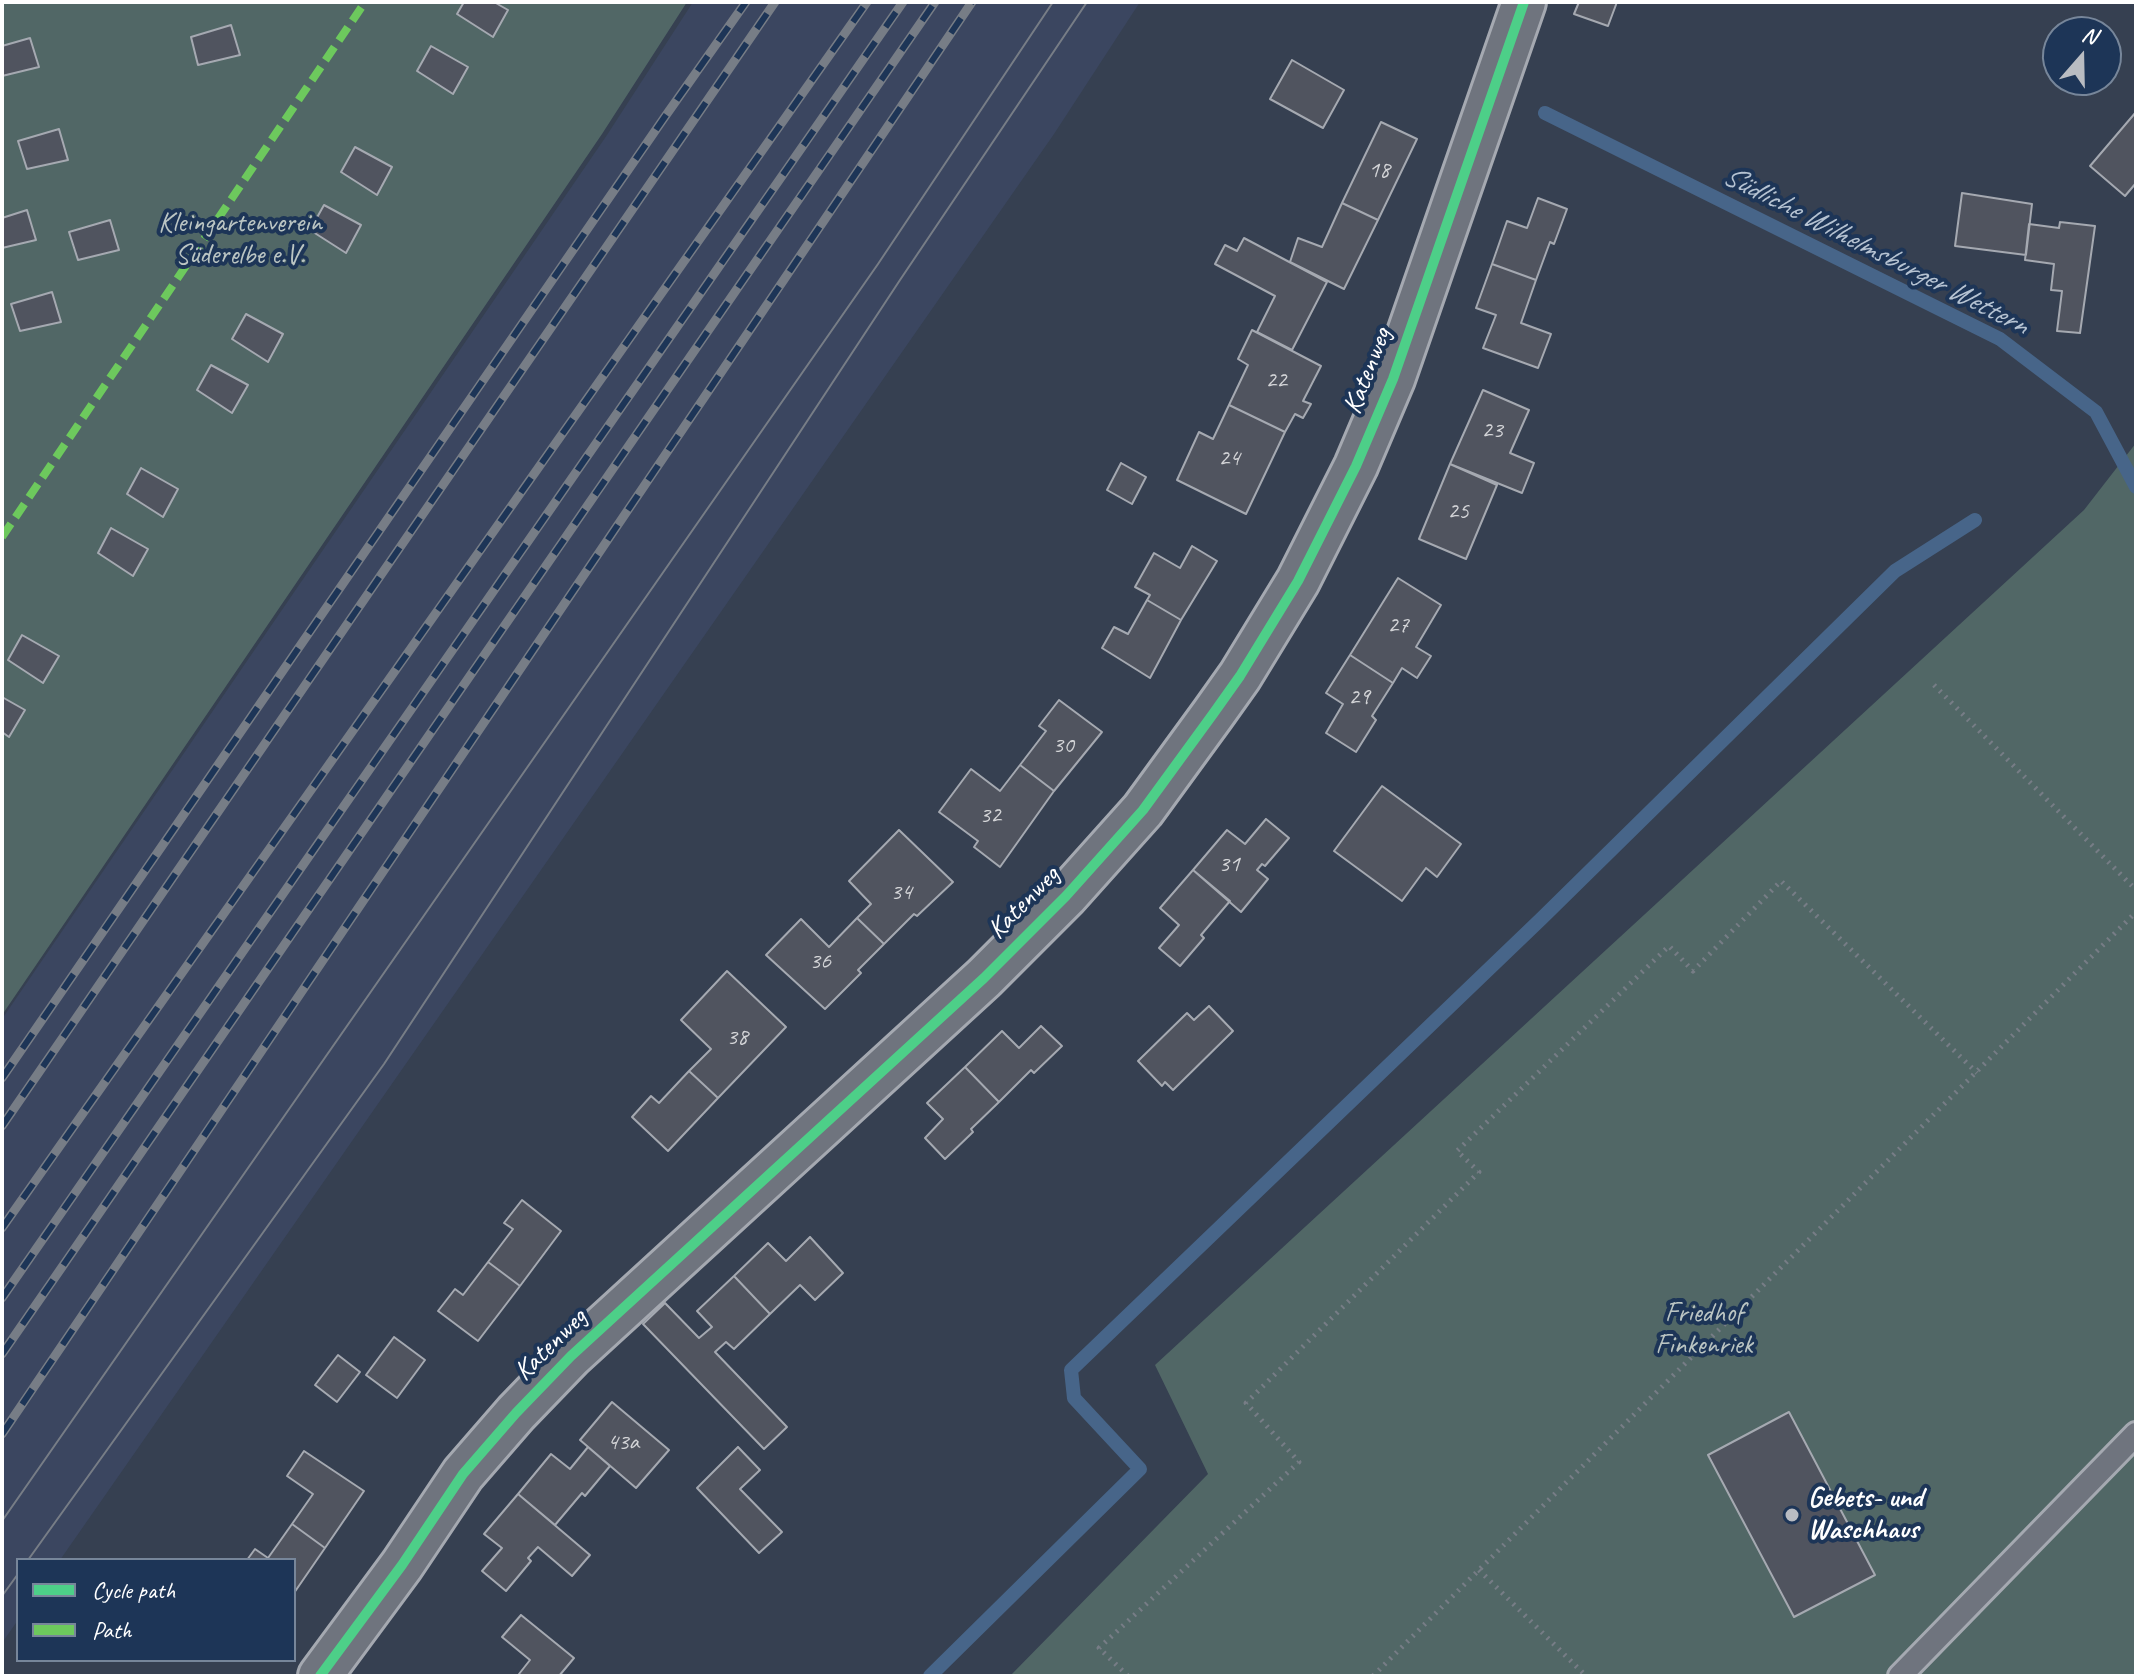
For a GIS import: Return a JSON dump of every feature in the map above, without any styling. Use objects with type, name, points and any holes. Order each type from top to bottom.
[{"type":"street","name":"Katenweg","points":[[320,1676],[402,1565],[463,1474],[516,1413],[571,1356],[1015,947],[1066,896],[1143,810],[1213,714],[1298,581],[1356,466],[1393,379],[1524,2]]},
{"type":"lane","points":[[1900,1676],[2136,1434]]},
{"type":"path","points":[[1934,685],[2136,890]]},
{"type":"path","points":[[1128,1676],[1099,1648],[1299,1462],[1246,1403],[1479,1172],[1457,1151],[1669,946],[1693,971],[1781,881],[1977,1073]]},
{"type":"path","points":[[1373,1676],[2136,912]]},
{"type":"path","points":[[1479,1570],[1586,1676]]},
{"type":"shaded area","points":[[693,2],[1140,2],[1054,134],[61,1558],[16,1558],[16,1623],[2,1643],[2,1019],[607,135]]},
{"type":"green space","name":"Kleingartenverein Süderelbe e.V.","points":[[2,2],[687,2],[602,134],[2,1015]]},
{"type":"green space","name":"Friedhof Finkenriek","points":[[2136,443],[2136,1676],[1010,1676],[1208,1474],[1155,1365],[2084,510]]},
{"type":"building","points":[[464,2],[494,2],[508,10],[493,37],[457,14]]},
{"type":"building","points":[[1579,2],[1617,2],[1608,26],[1574,14]]},
{"type":"building","points":[[231,25],[240,55],[198,65],[191,37]]},
{"type":"building","points":[[30,38],[39,67],[2,76],[2,46]]},
{"type":"building","points":[[431,46],[468,67],[453,94],[417,71]]},
{"type":"building","points":[[1292,60],[1344,90],[1323,128],[1270,99]]},
{"type":"building","points":[[2136,112],[2136,183],[2125,196],[2090,166]]},
{"type":"building","points":[[1381,122],[1417,139],[1378,220],[1342,203]]},
{"type":"building","points":[[59,129],[68,160],[27,169],[18,141]]},
{"type":"building","points":[[355,147],[392,167],[377,195],[341,172]]},
{"type":"building","points":[[1962,193],[2032,204],[2026,255],[1955,246]]},
{"type":"building","points":[[1538,198],[1567,209],[1536,280],[1492,264],[1507,221],[1527,228]]},
{"type":"building","points":[[1342,203],[1378,220],[1344,289],[1290,262],[1298,238],[1322,247]]},
{"type":"building","points":[[324,205],[361,225],[346,253],[310,230]]},
{"type":"building","points":[[27,210],[36,240],[2,248],[2,218]]},
{"type":"building","points":[[110,220],[119,250],[78,260],[69,232]]},
{"type":"building","points":[[2060,222],[2095,226],[2080,333],[2057,331],[2062,291],[2051,290],[2054,264],[2025,260],[2029,224],[2059,228]]},
{"type":"building","points":[[1244,238],[1327,282],[1292,350],[1257,332],[1275,296],[1215,264],[1225,245],[1237,251]]},
{"type":"building","points":[[1492,264],[1536,280],[1521,323],[1551,334],[1538,368],[1483,348],[1496,315],[1476,308]]},
{"type":"building","points":[[52,292],[61,322],[20,331],[11,304]]},
{"type":"building","points":[[246,314],[283,334],[268,362],[232,339]]},
{"type":"building","points":[[1252,330],[1321,366],[1303,401],[1311,404],[1303,418],[1295,414],[1285,432],[1229,405],[1248,365],[1238,359]]},
{"type":"building","points":[[211,365],[248,385],[232,413],[197,390]]},
{"type":"building","points":[[1483,390],[1529,410],[1510,453],[1534,463],[1522,493],[1450,464]]},
{"type":"building","points":[[1229,405],[1285,432],[1246,514],[1177,480],[1199,432],[1213,439]]},
{"type":"building","points":[[1121,463],[1146,477],[1132,504],[1107,490]]},
{"type":"building","points":[[1450,464],[1497,485],[1466,559],[1419,539]]},
{"type":"building","points":[[141,468],[178,489],[163,517],[127,494]]},
{"type":"building","points":[[111,528],[148,549],[133,576],[98,553]]},
{"type":"building","points":[[1192,546],[1217,561],[1181,620],[1147,600],[1150,595],[1135,587],[1154,553],[1180,568]]},
{"type":"building","points":[[1398,578],[1441,605],[1416,647],[1431,656],[1417,678],[1402,668],[1393,683],[1350,655]]},
{"type":"building","points":[[1147,600],[1181,620],[1150,678],[1102,648],[1114,627],[1128,634]]},
{"type":"building","points":[[22,635],[59,656],[43,683],[8,660]]},
{"type":"building","points":[[1350,655],[1393,683],[1372,716],[1376,720],[1356,752],[1326,733],[1343,704],[1326,693]]},
{"type":"building","points":[[2,697],[25,710],[9,737],[2,732]]},
{"type":"building","points":[[1059,700],[1102,732],[1054,791],[1020,765],[1046,731],[1039,726]]},
{"type":"building","points":[[1020,765],[1054,791],[1000,867],[974,847],[978,841],[939,812],[971,769],[1000,791]]},
{"type":"building","points":[[1382,786],[1461,844],[1437,877],[1426,868],[1402,901],[1334,851]]},
{"type":"building","points":[[1266,819],[1289,838],[1265,866],[1262,864],[1257,870],[1268,879],[1241,912],[1193,870],[1227,830],[1245,844]]},
{"type":"building","points":[[899,830],[953,882],[884,944],[857,918],[871,904],[849,881]]},
{"type":"building","points":[[1193,870],[1230,901],[1180,966],[1159,948],[1179,925],[1160,908]]},
{"type":"building","points":[[857,918],[884,944],[858,970],[861,973],[825,1009],[766,955],[801,919],[829,947]]},
{"type":"building","points":[[727,971],[786,1027],[718,1098],[689,1071],[711,1049],[681,1020]]},
{"type":"building","points":[[1209,1006],[1233,1031],[1173,1090],[1165,1082],[1162,1086],[1138,1061],[1187,1013],[1194,1020]]},
{"type":"building","points":[[1041,1026],[1062,1046],[1034,1073],[1031,1070],[999,1102],[965,1067],[1002,1031],[1019,1048]]},
{"type":"building","points":[[965,1067],[999,1102],[945,1159],[925,1138],[943,1119],[927,1103]]},
{"type":"building","points":[[689,1071],[718,1098],[668,1151],[632,1117],[651,1096],[659,1103]]},
{"type":"building","points":[[522,1200],[561,1231],[520,1286],[488,1262],[513,1229],[504,1223]]},
{"type":"building","points":[[810,1237],[843,1273],[815,1300],[800,1285],[770,1314],[734,1276],[768,1243],[786,1261]]},
{"type":"building","points":[[488,1262],[520,1286],[478,1341],[438,1311],[455,1289],[463,1295]]},
{"type":"building","points":[[734,1276],[770,1314],[734,1349],[726,1342],[715,1352],[787,1427],[764,1449],[643,1324],[665,1303],[699,1338],[712,1327],[697,1311]]},
{"type":"building","points":[[394,1337],[425,1360],[397,1398],[366,1375]]},
{"type":"building","points":[[338,1355],[360,1372],[337,1402],[315,1385]]},
{"type":"building","points":[[612,1402],[669,1450],[636,1488],[580,1440]]},
{"type":"building","name":"Gebets- und Waschhaus","points":[[1789,1412],[1875,1575],[1794,1617],[1708,1455]]},
{"type":"building","points":[[588,1447],[610,1466],[555,1525],[518,1494],[551,1454],[570,1469]]},
{"type":"building","points":[[738,1447],[760,1470],[740,1489],[782,1532],[759,1553],[697,1488]]},
{"type":"building","points":[[304,1451],[364,1491],[325,1548],[292,1524],[313,1494],[287,1476]]},
{"type":"building","points":[[518,1494],[590,1555],[572,1576],[538,1547],[528,1558],[531,1561],[506,1591],[482,1571],[502,1548],[484,1534]]},
{"type":"building","points":[[292,1524],[325,1548],[296,1590],[296,1558],[268,1558]]},
{"type":"building","points":[[255,1549],[268,1558],[248,1558]]},
{"type":"building","points":[[521,1615],[574,1658],[559,1676],[519,1674],[530,1660],[502,1637]]},
{"type":"waterway","name":"Südliche Wilhelmsburger Wettern","points":[[1545,113],[2000,339],[2096,412],[2136,487]]},
{"type":"waterway","points":[[930,1676],[1140,1469],[1074,1398],[1071,1370],[1541,919],[1895,571],[1975,520]]},
{"type":"tram line","points":[[2,1521],[878,264],[1053,2]]},
{"type":"tram line","points":[[29,1558],[384,1064],[900,280],[1087,2]]},
{"type":"tram line","points":[[2,1596],[16,1577]]},
{"type":"railway","points":[[2,1078],[746,2]]},
{"type":"railway","points":[[2,1126],[775,2]]},
{"type":"railway","points":[[2,1228],[867,2]]},
{"type":"railway","points":[[2,1298],[903,2]]},
{"type":"railway","points":[[2,1354],[935,2]]},
{"type":"railway","points":[[2,1434],[972,2]]},
{"type":"marked path","points":[[2,537],[365,2]]},
{"type":"cycle path","points":[[320,1676],[402,1565],[463,1474],[516,1413],[571,1356],[984,978],[1066,896],[1143,810],[1213,714],[1298,581],[1356,466],[1393,379],[1524,2]]},
{"type":"place","name":"Gebets- und Waschhaus","points":[[1792,1515]]}]
